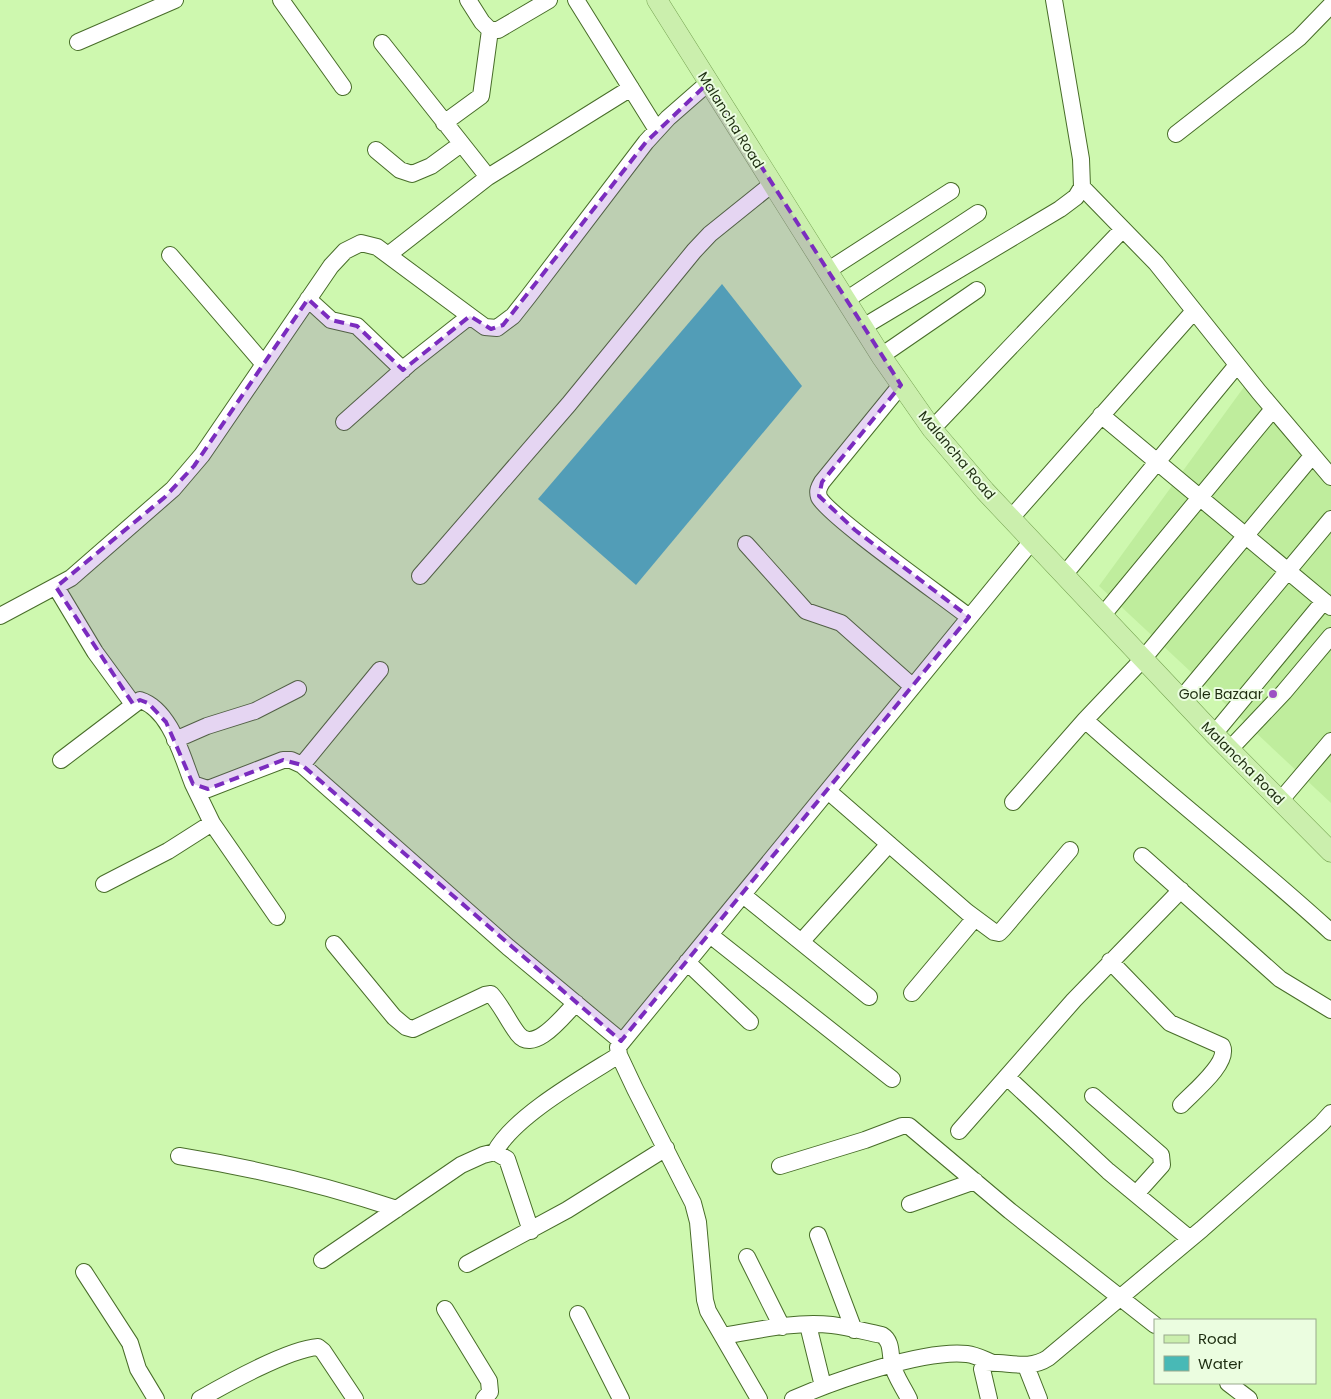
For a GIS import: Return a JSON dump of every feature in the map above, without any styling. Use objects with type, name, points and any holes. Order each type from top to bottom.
[{"type":"main road","name":"Malancha Road","points":[[662,2],[708,83],[881,356],[932,429],[1064,576],[1229,750],[1331,852]]},
{"type":"street","points":[[78,42],[175,0]]},
{"type":"street","points":[[280,0],[343,87]]},
{"type":"street","points":[[490,30],[508,27],[549,0]]},
{"type":"street","points":[[576,0],[657,130]]},
{"type":"street","points":[[862,326],[1060,209],[1076,196],[1082,187],[1081,165],[1054,0]]},
{"type":"street","points":[[444,123],[481,96],[490,30],[473,2]]},
{"type":"street","points":[[1176,134],[1299,38],[1331,5]]},
{"type":"street","points":[[382,44],[488,177]]},
{"type":"street","points":[[0,616],[71,578],[169,493],[202,455],[263,363],[339,256],[354,245],[368,243],[388,255],[470,316],[491,328],[503,325],[513,316],[657,130],[708,83]]},
{"type":"street","points":[[388,255],[488,177],[631,88]]},
{"type":"street","points":[[376,150],[400,170],[412,174],[431,166],[461,144]]},
{"type":"street","points":[[420,576],[569,404],[694,251],[710,234],[772,184]]},
{"type":"street","points":[[1082,187],[1156,263],[1273,409],[1331,477]]},
{"type":"street","points":[[827,270],[952,191]]},
{"type":"street","points":[[846,300],[978,213]]},
{"type":"street","points":[[932,429],[1123,229]]},
{"type":"street","points":[[170,255],[263,363]]},
{"type":"street","points":[[881,356],[976,290]]},
{"type":"street","points":[[308,300],[330,320],[357,326],[403,370]]},
{"type":"street","points":[[1011,518],[1194,311]]},
{"type":"street","points":[[344,422],[403,370],[470,316]]},
{"type":"street","points":[[1064,576],[1238,365]]},
{"type":"street","points":[[901,384],[822,482],[818,490],[819,496],[824,504],[855,530],[969,617]]},
{"type":"street","points":[[1102,616],[1273,409]]},
{"type":"street","points":[[1101,415],[1328,604],[1214,734]]},
{"type":"street","points":[[1013,802],[1085,720],[1143,659],[1312,456]]},
{"type":"street","points":[[1181,699],[1331,519]]},
{"type":"street","points":[[322,1260],[461,1165],[496,1152],[510,1130],[583,1078],[620,1048],[687,962],[1032,541]]},
{"type":"street","points":[[746,544],[806,611],[841,623],[912,686]]},
{"type":"street","points":[[56,587],[96,652],[133,704]]},
{"type":"street","points":[[1229,750],[1284,692],[1331,636]]},
{"type":"street","points":[[302,765],[380,670]]},
{"type":"street","points":[[175,740],[207,726],[254,711],[270,701],[298,689]]},
{"type":"street","points":[[61,760],[133,704],[140,700],[148,703],[166,722],[212,823],[277,917]]},
{"type":"street","points":[[1085,720],[1152,781],[1292,896],[1331,932]]},
{"type":"street","points":[[1280,801],[1331,741]]},
{"type":"street","points":[[193,784],[208,789],[283,760],[292,760],[302,765],[508,947],[576,1003],[620,1048],[666,1148],[694,1203],[698,1222],[705,1300],[759,1399]]},
{"type":"street","points":[[828,791],[975,918],[994,932],[999,933],[1070,850]]},
{"type":"street","points":[[104,884],[168,851],[212,823]]},
{"type":"street","points":[[801,942],[889,844]]},
{"type":"street","points":[[1142,856],[1280,979],[1331,1010]]},
{"type":"street","points":[[959,1131],[1074,1000],[1181,890]]},
{"type":"street","points":[[743,895],[869,998]]},
{"type":"street","points":[[912,993],[975,918]]},
{"type":"street","points":[[710,934],[892,1079]]},
{"type":"street","points":[[334,944],[394,1017],[406,1027],[413,1029],[485,995],[492,994],[518,1034],[523,1040],[531,1041],[548,1032],[576,1003]]},
{"type":"street","points":[[1110,961],[1170,1023],[1222,1046],[1224,1054],[1218,1064],[1181,1105]]},
{"type":"street","points":[[687,962],[750,1022]]},
{"type":"street","points":[[1007,1077],[1108,1172],[1190,1239]]},
{"type":"street","points":[[1092,1096],[1161,1155],[1162,1165],[1136,1194]]},
{"type":"street","points":[[989,1399],[982,1368],[985,1363],[1026,1366],[1048,1358],[1190,1239],[1321,1124],[1331,1113]]},
{"type":"street","points":[[780,1166],[865,1140],[902,1126],[909,1126],[1154,1324]]},
{"type":"street","points":[[467,1264],[531,1231],[666,1148]]},
{"type":"street","points":[[496,1152],[507,1159],[531,1231]]},
{"type":"street","points":[[178,1156],[250,1168],[345,1192],[396,1209]]},
{"type":"street","points":[[910,1204],[976,1181]]},
{"type":"street","points":[[818,1234],[854,1330]]},
{"type":"street","points":[[747,1257],[782,1327]]},
{"type":"street","points":[[84,1272],[130,1343],[138,1369],[156,1399]]},
{"type":"street","points":[[445,1309],[489,1380],[490,1392],[484,1399]]},
{"type":"street","points":[[578,1314],[621,1399]]},
{"type":"street","points":[[723,1336],[808,1325],[831,1325],[882,1335],[887,1338],[892,1365],[909,1399]]},
{"type":"street","points":[[808,1325],[823,1386]]},
{"type":"street","points":[[200,1399],[264,1366],[318,1347],[323,1351],[355,1399]]},
{"type":"street","points":[[793,1399],[823,1386],[892,1365],[949,1354],[968,1354],[993,1363]]},
{"type":"street","points":[[1026,1366],[1039,1399]]},
{"type":"street","points":[[1229,1384],[1249,1399]]},
{"type":"highlighted area","points":[[708,83],[901,385],[822,482],[819,496],[855,530],[969,617],[621,1041],[302,765],[283,760],[208,789],[193,784],[166,722],[148,703],[140,700],[133,704],[56,587],[165,497],[194,466],[308,299],[331,320],[357,326],[403,370],[470,316],[491,329],[503,325],[646,142]]},
{"type":"shaded area","name":"Gole Bazaar","points":[[1244,387],[1331,465],[1331,803],[1099,586]]},
{"type":"water","points":[[722,284],[802,386],[636,585],[538,499]]},
{"type":"place","name":"Gole Bazaar","points":[[1273,694]]}]
